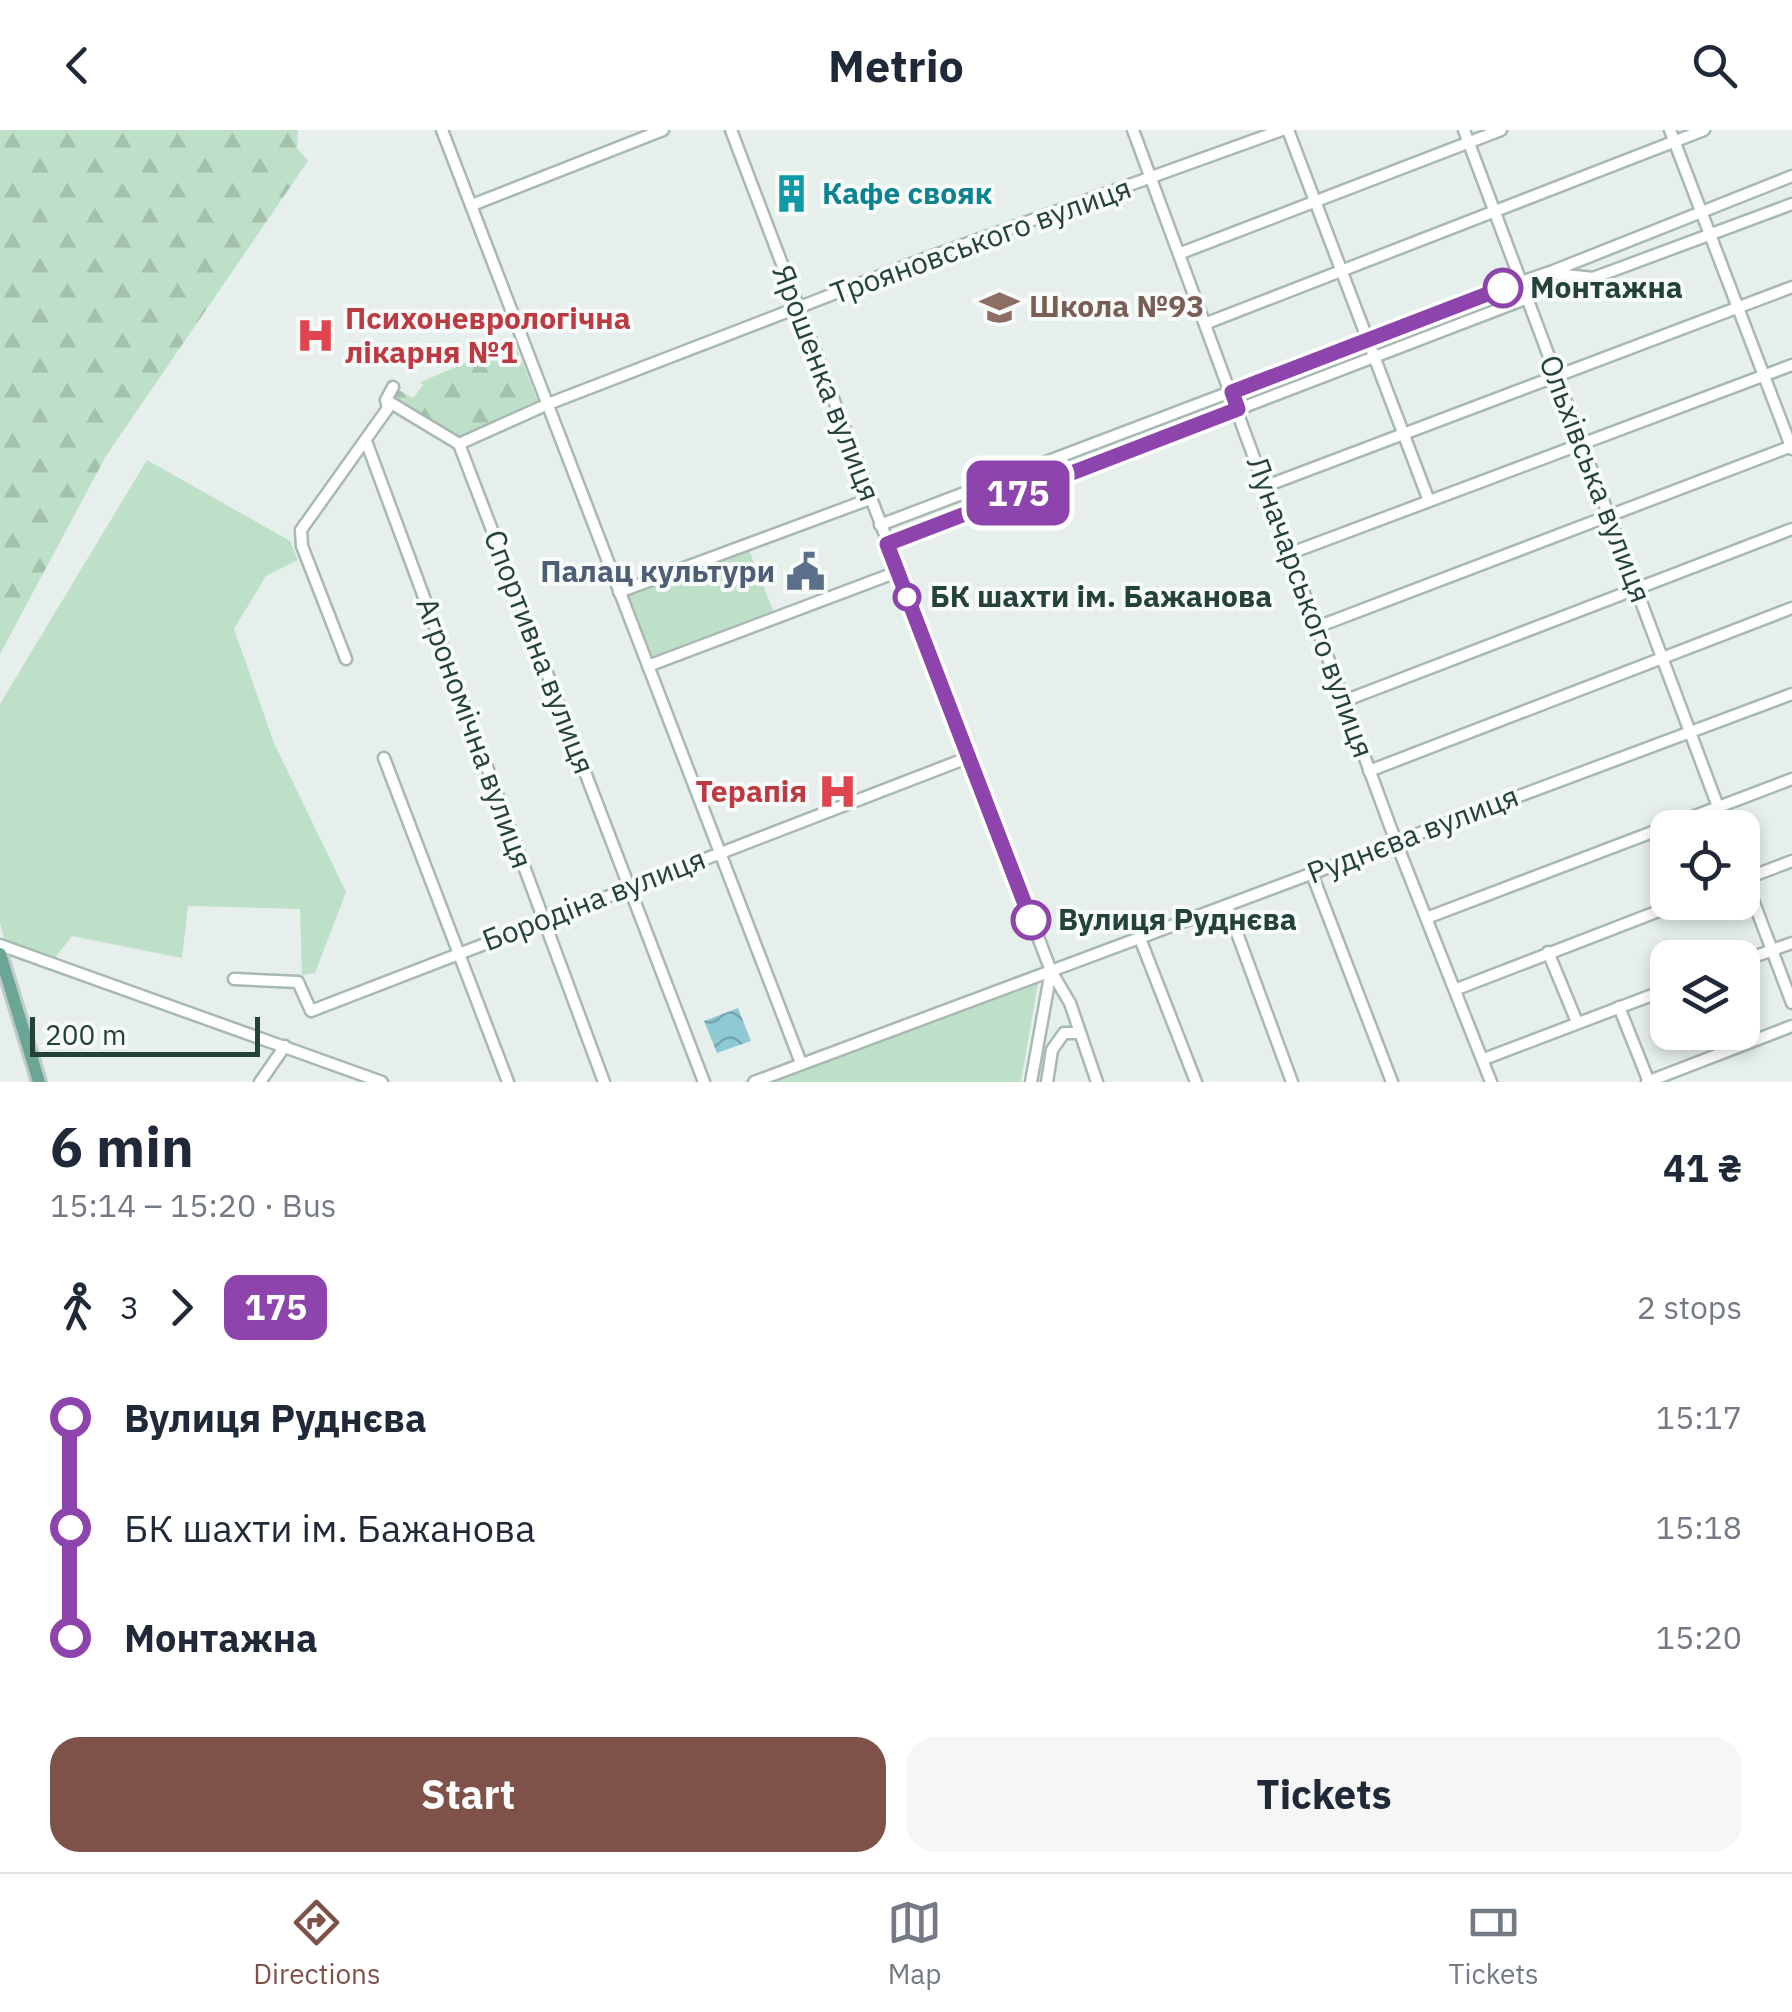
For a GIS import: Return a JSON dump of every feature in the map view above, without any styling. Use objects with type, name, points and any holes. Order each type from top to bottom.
[{"type":"main road","points":[[0,954],[39,1082]]},
{"type":"street","points":[[442,130],[801,1063]]},
{"type":"street","points":[[472,205],[664,130]]},
{"type":"street","name":"Ярошенка вулиця","points":[[731,130],[967,758],[1051,971],[1064,988],[1096,1082]]},
{"type":"street","name":"Луначарського вулиця","points":[[1133,130],[1396,842],[1429,917],[1491,1082]]},
{"type":"street","points":[[1285,130],[1429,500]]},
{"type":"street","name":"Трояновського вулиця","points":[[458,444],[548,404],[798,309],[1285,130]]},
{"type":"street","name":"Ольхівська вулиця","points":[[1464,130],[1719,810]]},
{"type":"street","points":[[1181,253],[1502,130]]},
{"type":"street","points":[[1207,323],[1672,136],[1704,130]]},
{"type":"street","points":[[1318,627],[1792,447],[1672,136]]},
{"type":"street","points":[[880,526],[1195,402],[1232,392],[1702,214],[1792,176]]},
{"type":"street","points":[[1547,273],[1593,278],[1792,204]]},
{"type":"street","points":[[1266,486],[1556,373],[1792,287]]},
{"type":"street","points":[[887,544],[1528,298]]},
{"type":"street","points":[[1290,553],[1792,365]]},
{"type":"street","points":[[346,659],[302,546],[301,530],[388,408],[386,400],[394,388]]},
{"type":"street","points":[[386,400],[458,444]]},
{"type":"street","name":"Агрономічна вулиця","points":[[366,441],[604,1082]]},
{"type":"street","name":"Спортивна вулиця","points":[[458,444],[704,1082]]},
{"type":"street","points":[[619,592],[870,499]]},
{"type":"street","points":[[1344,701],[1792,529]]},
{"type":"street","points":[[648,666],[897,572]]},
{"type":"street","points":[[1370,771],[1792,608]]},
{"type":"street","name":"Руднєва вулиця","points":[[754,1082],[1792,694]]},
{"type":"street","points":[[384,758],[508,1082]]},
{"type":"street","name":"Бородіна вулиця","points":[[234,979],[298,982],[312,1011],[967,758]]},
{"type":"street","points":[[1429,917],[1792,779]]},
{"type":"street","points":[[1760,871],[1792,861]]},
{"type":"street","points":[[1312,874],[1392,1082]]},
{"type":"street","points":[[1227,906],[1292,1082]]},
{"type":"street","points":[[1457,990],[1650,914]]},
{"type":"street","points":[[1760,920],[1792,1003]]},
{"type":"street","points":[[1139,936],[1196,1082]]},
{"type":"street","points":[[1760,955],[1792,943]]},
{"type":"street","points":[[0,945],[382,1082]]},
{"type":"street","points":[[1548,952],[1577,1022]]},
{"type":"street","points":[[1031,1082],[1051,971]]},
{"type":"street","points":[[1484,1059],[1650,995]]},
{"type":"street","points":[[1619,1006],[1648,1082],[1792,1026]]},
{"type":"street","points":[[1047,1082],[1057,1039],[1078,1033]]},
{"type":"street","points":[[260,1082],[285,1046]]},
{"type":"green space","points":[[0,130],[298,130],[297,148],[308,161],[106,456],[0,654]]},
{"type":"green space","points":[[514,342],[539,404],[459,439],[391,398],[397,389],[413,398],[423,385],[421,382]]},
{"type":"green space","points":[[147,460],[290,541],[298,560],[266,576],[234,629],[274,743],[346,892],[315,973],[302,975],[300,909],[188,906],[182,958],[72,936],[54,959],[5,942],[0,923],[0,704]]},
{"type":"green space","points":[[747,545],[776,618],[648,666],[619,592]]},
{"type":"green space","points":[[1038,983],[1021,1082],[771,1082]]},
{"type":"water","points":[[738,1008],[751,1041],[717,1053],[704,1021]]},
{"type":"bus line","name":"175","points":[[1031,920],[887,544],[1238,409],[1232,392],[1503,288]]},
{"type":"place","name":"Кафе свояк","points":[[792,194]]},
{"type":"place","name":"Монтажна","points":[[1503,288]]},
{"type":"place","name":"Школа №93","points":[[999,307]]},
{"type":"place","name":"Психоневрологічна лікарня №1","points":[[315,336]]},
{"type":"place","name":"Палац культури","points":[[805,572]]},
{"type":"place","name":"БК шахти ім. Бажанова","points":[[907,597]]},
{"type":"place","name":"Терапія","points":[[837,792]]},
{"type":"place","name":"Вулиця Руднєва","points":[[1031,920]]}]
